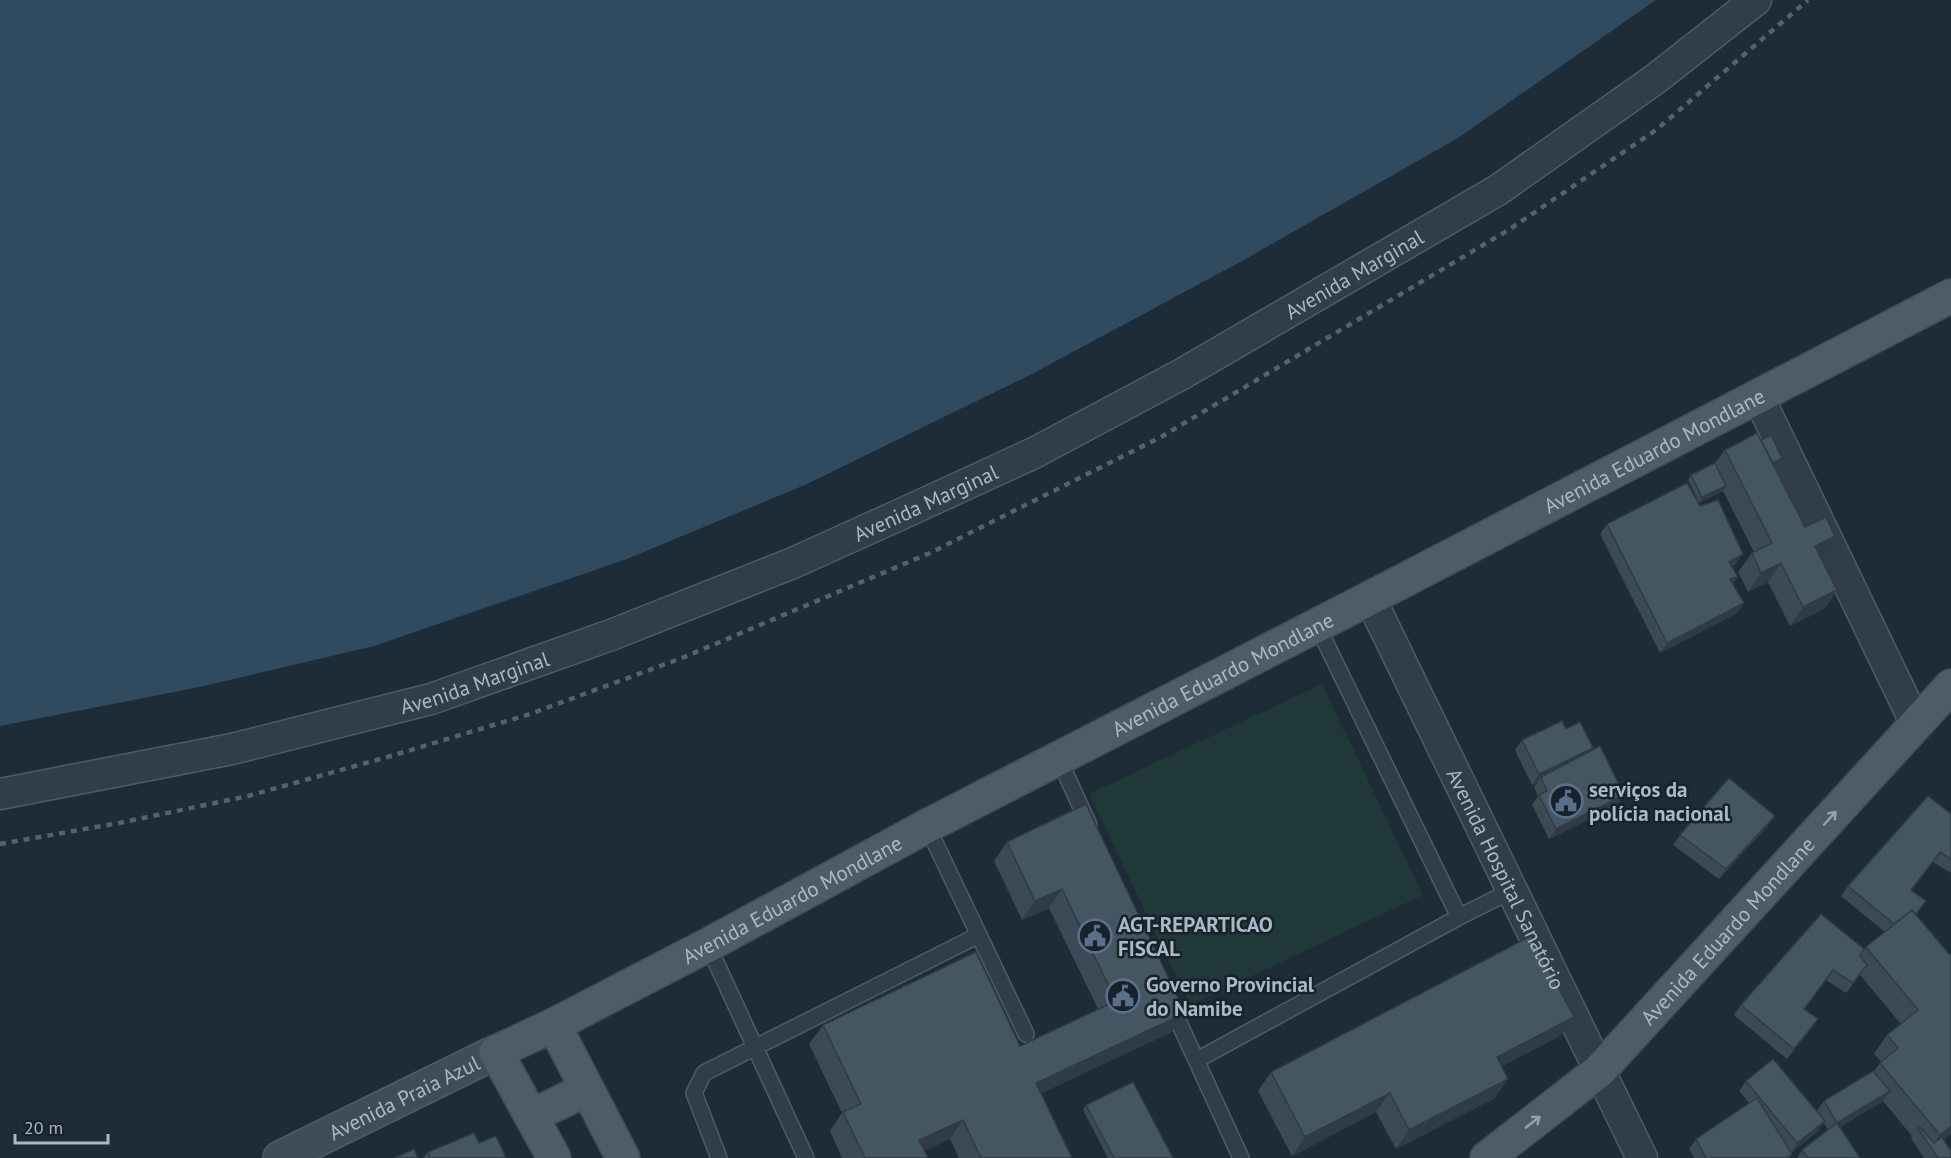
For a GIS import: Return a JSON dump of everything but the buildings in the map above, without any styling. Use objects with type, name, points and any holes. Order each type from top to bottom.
[{"type":"main road","name":"Avenida Eduardo Mondlane","points":[[496,1052],[554,1025],[708,945],[1058,757],[1370,598],[1951,296]]},
{"type":"main road","name":"Avenida Eduardo Mondlane","points":[[1487,1158],[1599,1071],[1951,686]]},
{"type":"main road","points":[[554,1025],[623,1158]]},
{"type":"main road","points":[[496,1052],[554,1158]]},
{"type":"main road","name":"Avenida Praia Azul","points":[[280,1158],[496,1052]]},
{"type":"main road","points":[[532,1116],[587,1089]]},
{"type":"street","name":"Avenida Marginal","points":[[0,794],[232,748],[430,699],[654,618],[793,563],[1034,453],[1182,374],[1498,190],[1654,80],[1756,0]]},
{"type":"street","points":[[1758,396],[1916,724]]},
{"type":"street","name":"Avenida Hospital Sanatório","points":[[1370,598],[1642,1158]]},
{"type":"lane","points":[[1317,625],[1459,917]]},
{"type":"lane","points":[[1058,757],[1098,844]]},
{"type":"lane","points":[[927,826],[1026,1034]]},
{"type":"lane","points":[[1197,1060],[1511,891]]},
{"type":"lane","points":[[719,1158],[694,1093],[704,1073],[979,935]]},
{"type":"lane","points":[[708,945],[806,1158]]},
{"type":"lane","points":[[1162,984],[1241,1158]]},
{"type":"green space","points":[[1322,684],[1423,895],[1190,1005],[1089,794]]},
{"type":"water","points":[[0,0],[1656,0],[1458,138],[1242,261],[1030,375],[807,484],[627,559],[374,646],[195,688],[0,726]]},
{"type":"railway","points":[[0,844],[119,823],[248,796],[530,714],[682,658],[930,553],[1161,437],[1510,229],[1656,130],[1808,0]]},
{"type":"place","name":"serviços da polícia nacional","points":[[1566,801]]},
{"type":"place","name":"AGT-REPARTICAO FISCAL","points":[[1095,936]]},
{"type":"place","name":"Governo Provincial do Namibe","points":[[1123,996]]}]
